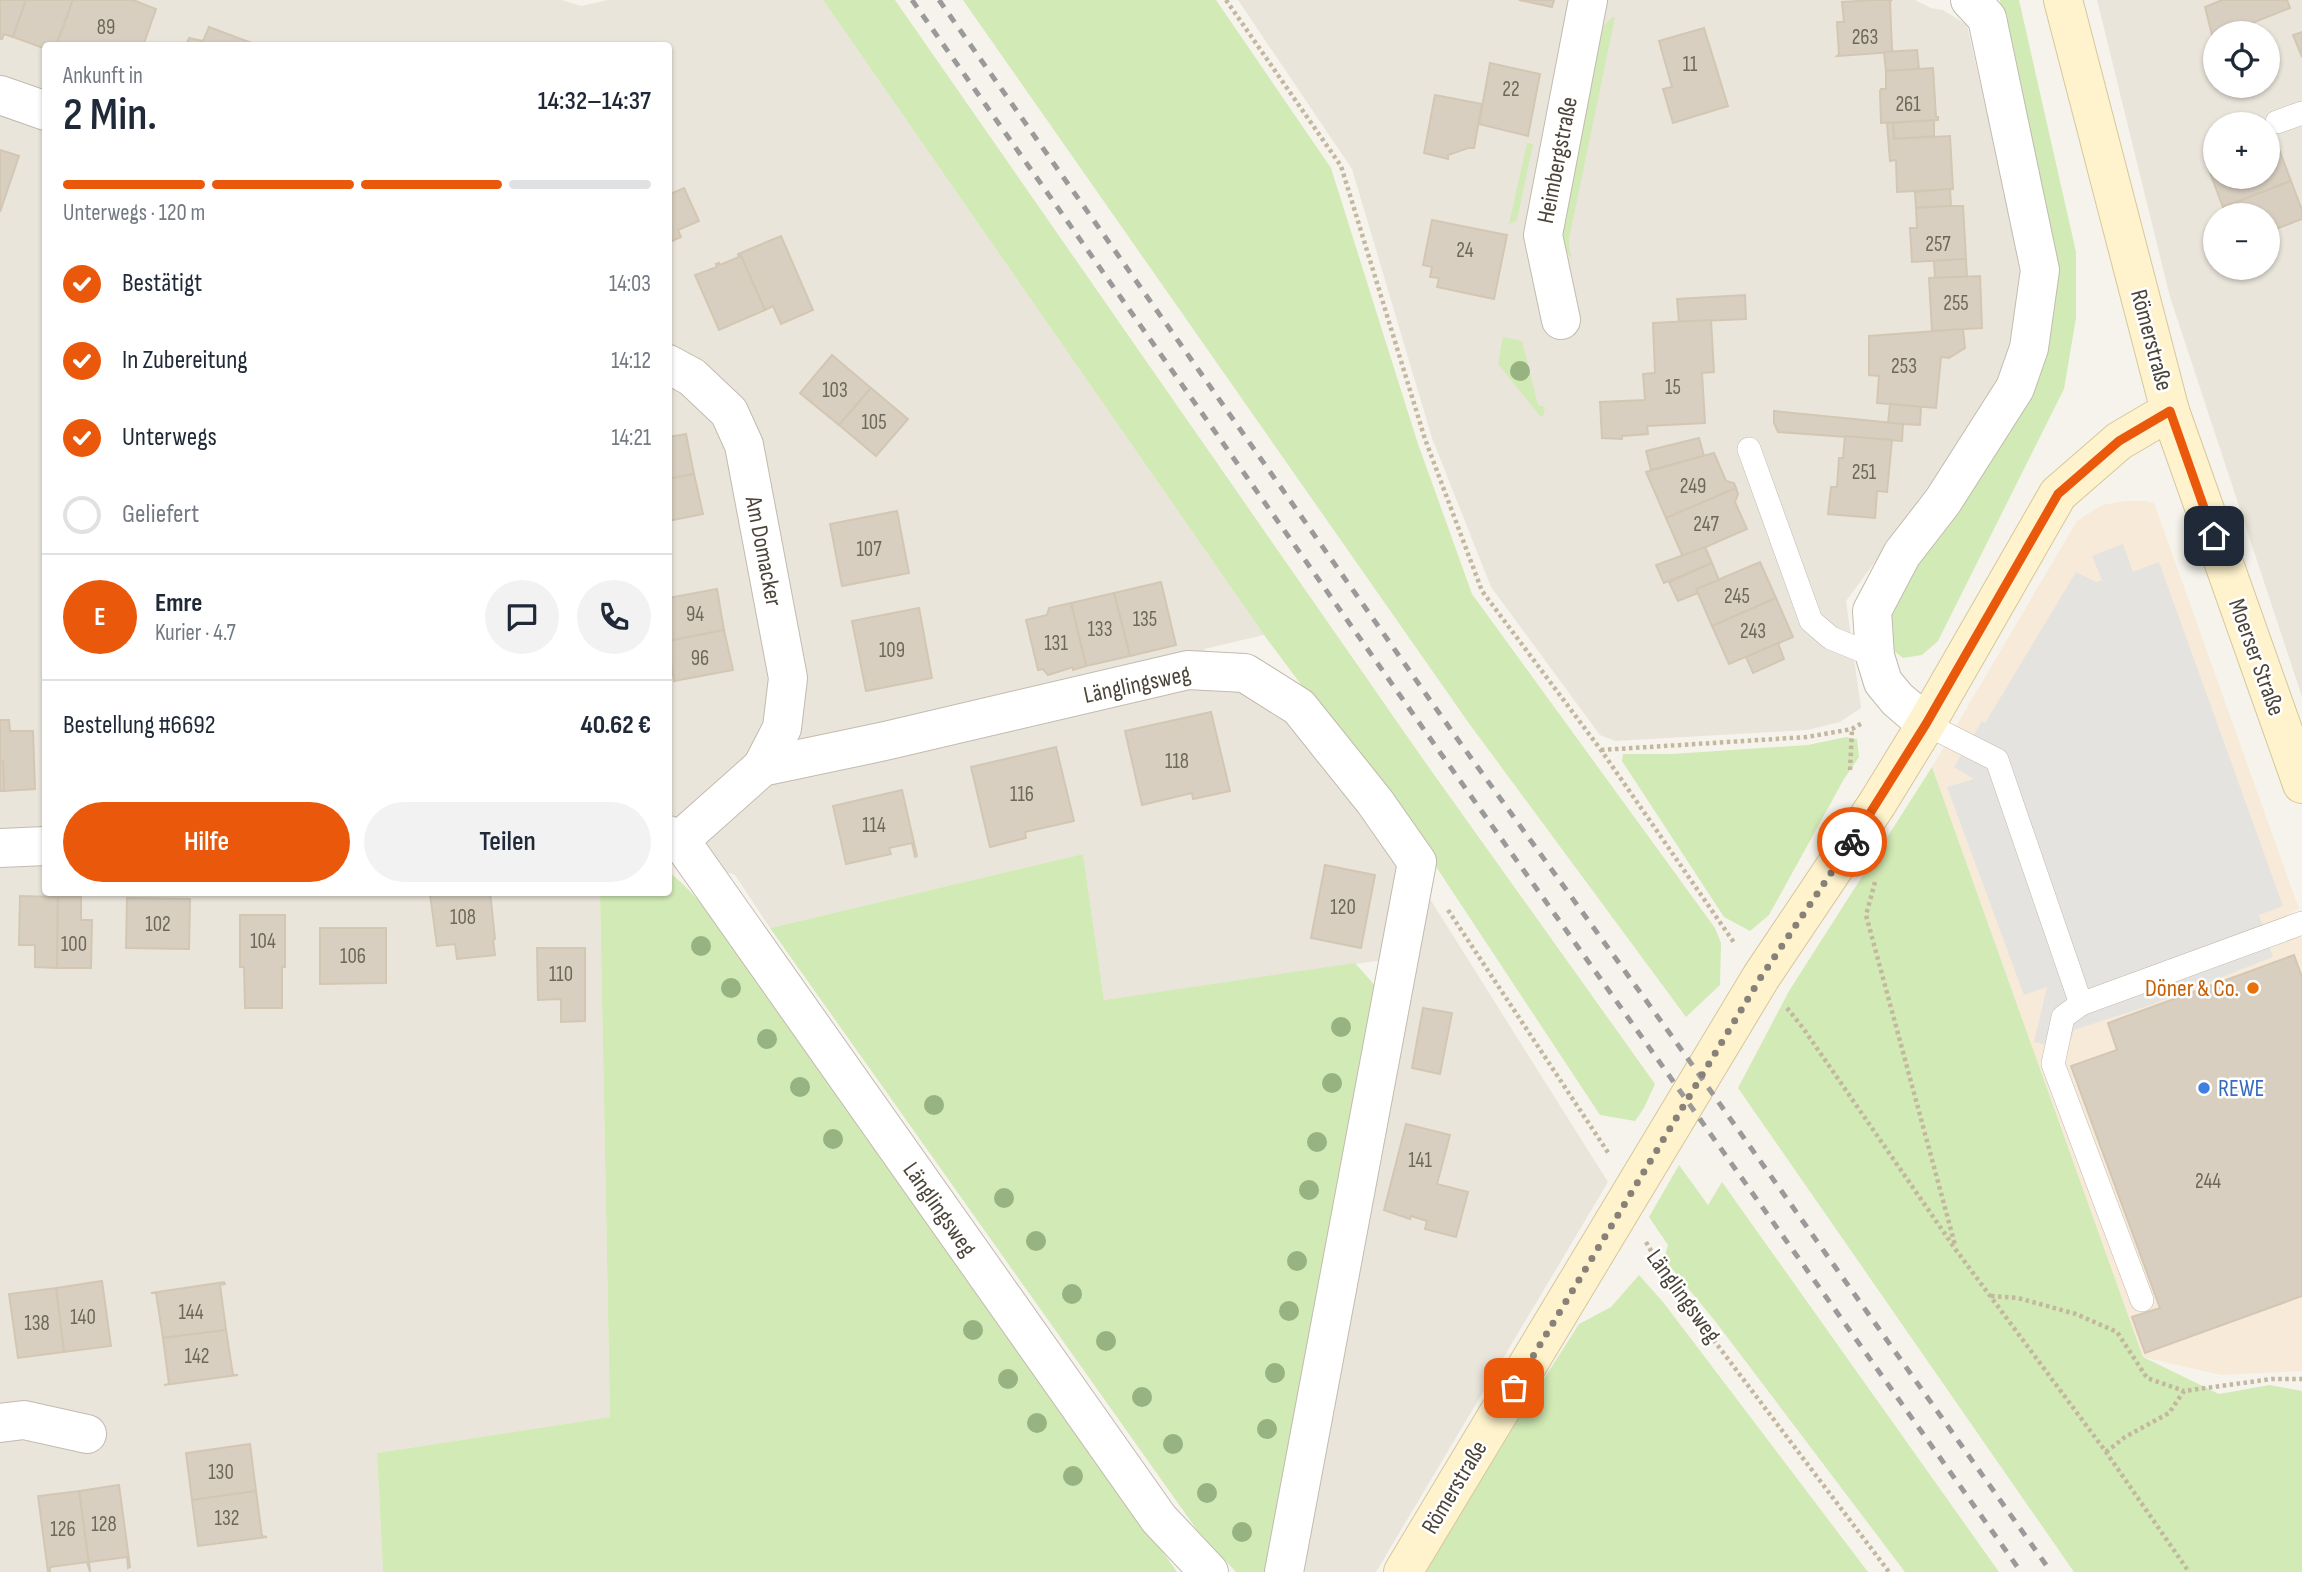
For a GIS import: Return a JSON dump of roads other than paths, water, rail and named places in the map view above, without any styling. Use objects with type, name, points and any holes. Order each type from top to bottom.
[{"type":"street","name":"Heimbergstraße","points":[[1561,320],[1543,235],[1588,0]]},
{"type":"street","points":[[1926,724],[1896,699],[1883,682],[1875,656],[1872,611],[1902,554],[1942,501],[2015,388],[2029,348],[2040,270],[1987,18],[1970,0]]},
{"type":"street","name":"Römerstraße","points":[[1403,1572],[1761,977],[1877,804],[1926,724],[2058,494],[2119,441],[2170,411],[2063,0]]},
{"type":"street","points":[[0,95],[42,110]]},
{"type":"street","name":"Am Domacker","points":[[672,366],[692,377],[729,412],[744,445],[788,678],[782,728],[762,767]]},
{"type":"street","name":"Moerser Straße","points":[[2170,411],[2302,784]]},
{"type":"street","name":"Länglingsweg","points":[[1209,1572],[1159,1519],[674,838],[762,767],[899,738],[1188,670],[1245,673],[1299,707],[1375,802],[1417,862],[1284,1572]]},
{"type":"street","points":[[0,848],[42,846]]},
{"type":"street","points":[[0,1423],[24,1420],[87,1434]]},
{"type":"lane","points":[[2280,121],[2302,113]]},
{"type":"lane","points":[[1749,449],[1811,621],[1831,638],[1875,656]]},
{"type":"lane","points":[[1926,724],[1997,760],[2081,1004]]},
{"type":"lane","points":[[2142,1300],[2053,1065],[2063,1017],[2081,1004],[2302,923]]},
{"type":"railway","points":[[912,0],[1439,751],[2021,1572]]},
{"type":"railway","points":[[939,0],[1456,737],[1676,1042],[2051,1572]]},
{"type":"place","name":"Döner & Co.","points":[[2253,988]]},
{"type":"place","name":"REWE","points":[[2204,1088]]}]
